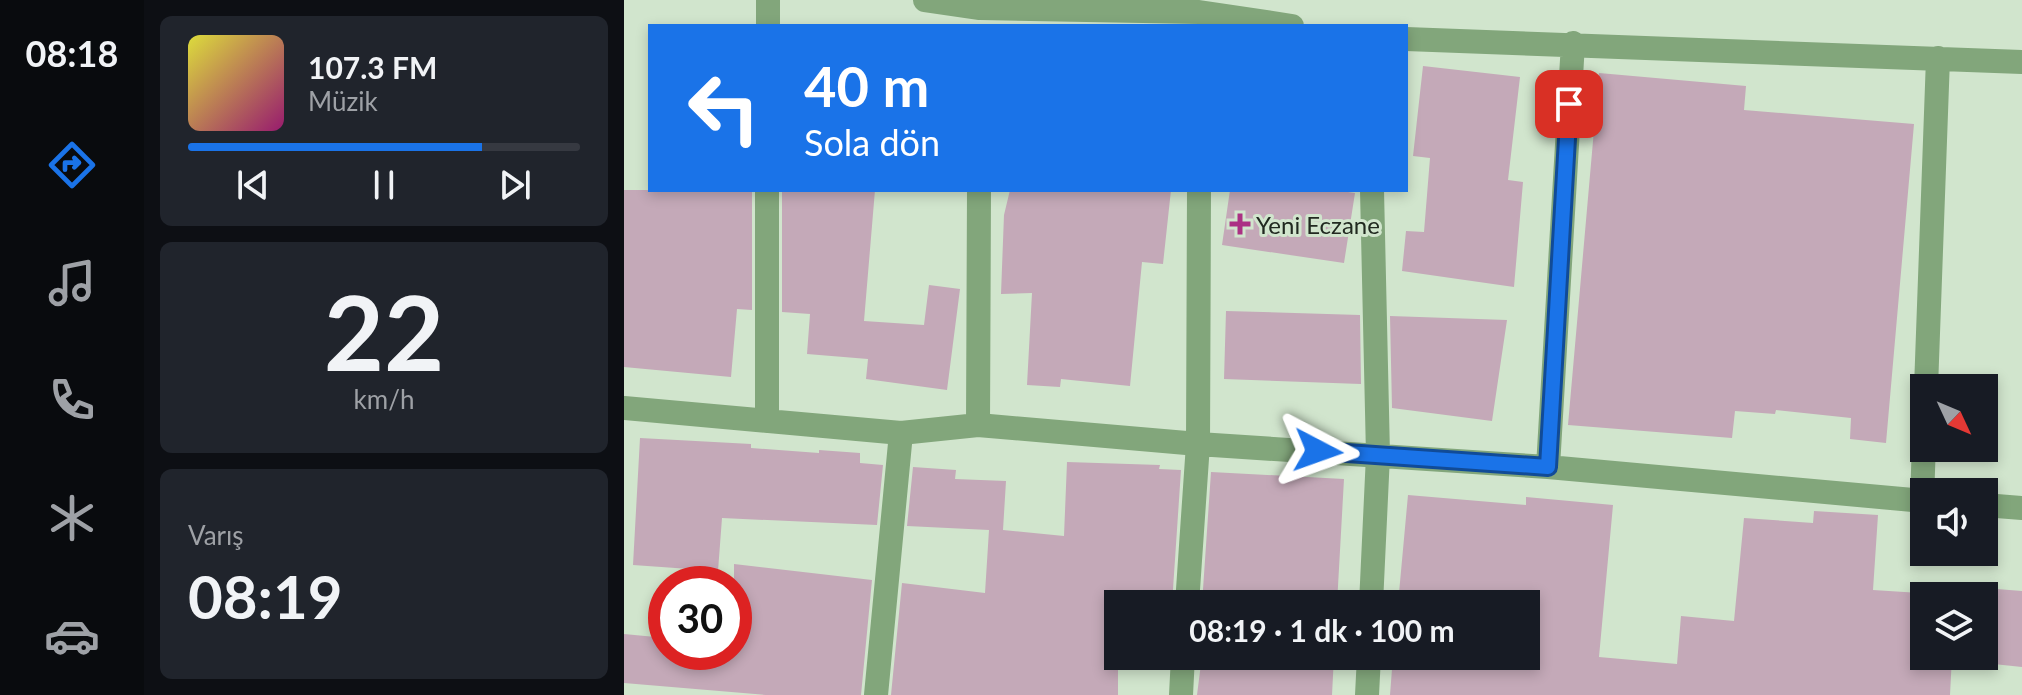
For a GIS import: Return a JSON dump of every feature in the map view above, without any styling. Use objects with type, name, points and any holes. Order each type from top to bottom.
[{"type":"street","points":[[768,0],[768,24]]},
{"type":"street","points":[[925,0],[980,17],[1199,19],[1265,24]]},
{"type":"street","points":[[1408,39],[2022,62]]},
{"type":"street","points":[[1548,467],[1573,43]]},
{"type":"street","points":[[1927,374],[1938,58]]},
{"type":"street","points":[[767,192],[767,421]]},
{"type":"street","points":[[978,425],[979,192]]},
{"type":"street","points":[[1188,590],[1198,444],[1199,192]]},
{"type":"street","points":[[1372,192],[1378,455],[1372,590]]},
{"type":"street","points":[[624,408],[901,433],[978,425],[1198,444],[1548,467],[1910,500]]},
{"type":"street","points":[[876,695],[901,433]]},
{"type":"street","points":[[1998,506],[2022,508]]},
{"type":"street","points":[[1181,695],[1182,670]]},
{"type":"street","points":[[1367,695],[1368,670]]},
{"type":"building","points":[[1423,66],[1520,77],[1508,180],[1523,182],[1514,287],[1402,271],[1406,231],[1424,232],[1430,158],[1413,156]]},
{"type":"building","points":[[1599,73],[1746,86],[1744,110],[1914,124],[1886,443],[1850,439],[1851,418],[1776,410],[1775,414],[1735,411],[1732,438],[1568,425]]},
{"type":"building","points":[[624,190],[752,192],[752,310],[737,309],[731,377],[624,367]]},
{"type":"building","points":[[782,192],[875,192],[864,321],[924,325],[929,285],[960,289],[947,390],[866,379],[868,359],[807,354],[810,314],[782,312]]},
{"type":"building","points":[[1010,192],[1171,192],[1163,264],[1142,262],[1130,386],[1061,379],[1060,387],[1027,385],[1032,293],[1001,294],[1004,215]]},
{"type":"building","points":[[1230,192],[1355,193],[1344,263],[1222,245]]},
{"type":"building","points":[[1226,311],[1360,315],[1361,384],[1224,379]]},
{"type":"building","points":[[1390,316],[1507,320],[1492,421],[1392,408]]},
{"type":"building","points":[[640,438],[751,444],[751,448],[819,453],[819,450],[860,453],[860,463],[883,465],[877,525],[722,518],[718,566],[633,565]]},
{"type":"building","points":[[1067,462],[1160,465],[1159,469],[1181,470],[1173,590],[1104,590],[1104,670],[1118,670],[1118,695],[891,695],[902,583],[985,593],[989,530],[907,526],[913,467],[956,470],[955,479],[1006,481],[1003,530],[1064,536]]},
{"type":"building","points":[[1211,472],[1344,479],[1338,590],[1203,590]]},
{"type":"building","points":[[1408,495],[1526,505],[1526,497],[1613,505],[1599,657],[1677,664],[1681,616],[1734,621],[1744,518],[1813,523],[1814,511],[1878,515],[1873,590],[1910,592],[1910,670],[1951,670],[1950,695],[1390,695],[1392,670],[1540,670],[1540,590],[1399,590]]},
{"type":"building","points":[[752,566],[872,580],[861,695],[766,695],[624,683],[624,634],[648,636],[648,670],[752,670]]},
{"type":"building","points":[[1998,589],[2022,591],[2022,667],[1998,664]]},
{"type":"building","points":[[1200,670],[1333,670],[1332,695],[1197,695]]},
{"type":"place","name":"Yeni Eczane","points":[[1240,224]]},
{"type":"route","points":[[1318,451],[1548,467],[1569,104]]}]
